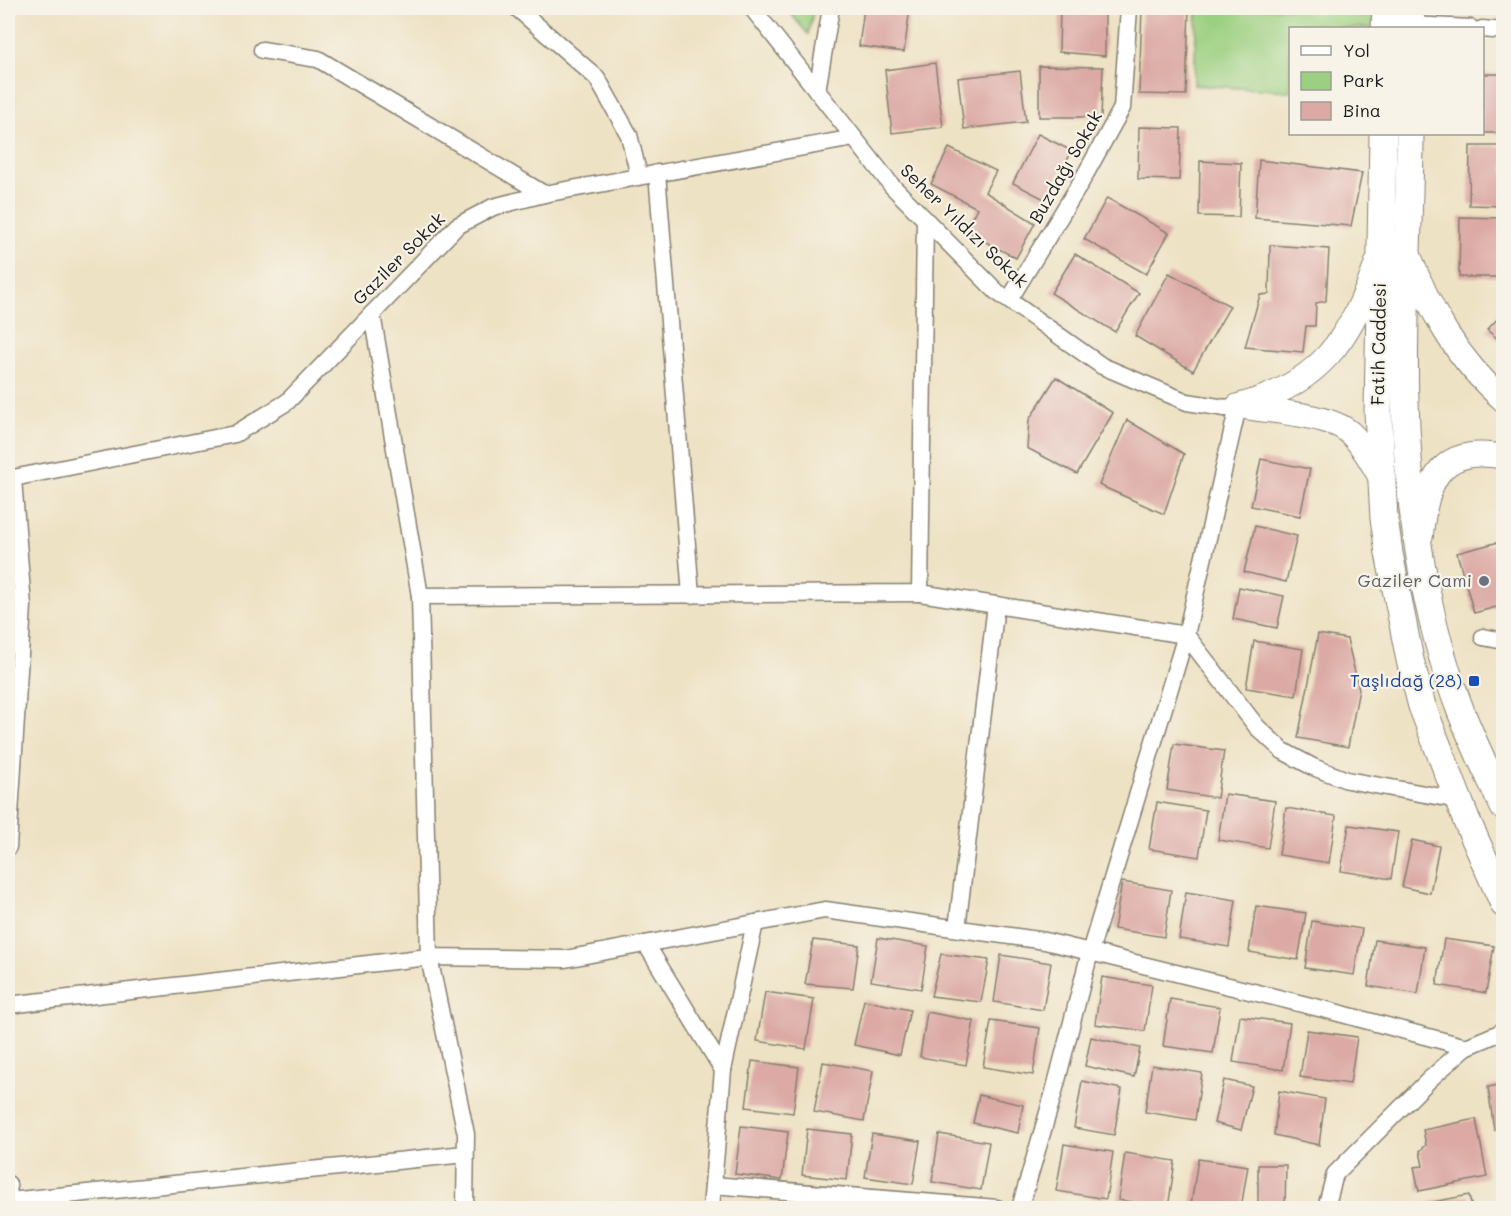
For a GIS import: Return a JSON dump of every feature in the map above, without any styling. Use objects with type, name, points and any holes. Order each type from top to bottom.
[{"type":"main road","points":[[1386,8],[1404,22]]},
{"type":"main road","name":"Fatih Caddesi","points":[[1383,135],[1377,367],[1381,478],[1389,554],[1407,650],[1422,706],[1458,800],[1503,903]]},
{"type":"main road","name":"Fatih Caddesi","points":[[1410,135],[1406,247],[1405,401],[1411,488],[1419,549],[1446,668],[1461,712],[1503,807]]},
{"type":"street","points":[[517,8],[597,78],[629,135],[639,176]]},
{"type":"street","name":"Seher Yıldızı Sokak","points":[[752,8],[892,186],[997,292],[1102,366],[1186,402],[1225,408],[1238,406]]},
{"type":"street","points":[[817,91],[831,8]]},
{"type":"street","name":"Buzdağı Sokak","points":[[1009,300],[1080,184],[1122,108],[1129,8]]},
{"type":"street","points":[[1404,22],[1460,27]]},
{"type":"street","points":[[1484,29],[1503,30]]},
{"type":"street","points":[[262,50],[318,59],[544,194]]},
{"type":"street","name":"Gaziler Sokak","points":[[10,479],[235,434],[287,402],[457,226],[493,207],[544,194],[854,138]]},
{"type":"street","points":[[657,173],[691,594]]},
{"type":"street","points":[[920,593],[925,220]]},
{"type":"street","points":[[1406,247],[1428,303],[1445,331],[1472,366],[1503,400]]},
{"type":"street","points":[[1238,406],[1285,389],[1302,380],[1324,361],[1343,339],[1357,314],[1380,255]]},
{"type":"street","points":[[372,314],[420,596],[429,957],[466,1134],[465,1209]]},
{"type":"street","points":[[1238,406],[1318,419],[1339,426],[1354,437],[1381,478]]},
{"type":"street","points":[[1020,1209],[1054,1092],[1090,951],[1186,635],[1238,406]]},
{"type":"street","points":[[1419,549],[1426,500],[1436,474],[1450,462],[1471,455],[1503,457]]},
{"type":"street","points":[[8,847],[23,606],[10,479]]},
{"type":"street","points":[[420,596],[920,593],[1186,635],[1257,727],[1282,751],[1313,767],[1347,780],[1458,800]]},
{"type":"street","points":[[957,928],[996,605]]},
{"type":"street","points":[[1483,637],[1503,641]]},
{"type":"street","points":[[8,1005],[429,957],[565,959],[825,910],[1046,941],[1327,1010],[1466,1047]]},
{"type":"street","points":[[711,1209],[723,1070],[754,923]]},
{"type":"street","points":[[646,944],[723,1070]]},
{"type":"street","points":[[1326,1209],[1335,1174],[1430,1079],[1466,1047],[1503,1031]]},
{"type":"street","points":[[8,1184],[9,1205],[465,1154]]},
{"type":"street","points":[[713,1185],[997,1209]]},
{"type":"green space","points":[[786,8],[814,8],[808,34]]},
{"type":"green space","points":[[1197,8],[1374,8],[1374,27],[1289,27],[1289,91],[1194,85]]},
{"type":"building","points":[[864,8],[910,8],[904,52],[859,46]]},
{"type":"building","points":[[1060,8],[1105,8],[1105,56],[1059,52]]},
{"type":"building","points":[[1142,8],[1189,8],[1186,95],[1139,94]]},
{"type":"building","points":[[1472,8],[1504,8],[1504,14],[1472,13]]},
{"type":"building","points":[[935,63],[943,127],[892,133],[885,70]]},
{"type":"building","points":[[1039,66],[1103,67],[1101,117],[1039,117]]},
{"type":"building","points":[[1020,71],[1026,122],[964,129],[958,78]]},
{"type":"building","points":[[1484,74],[1504,74],[1504,133],[1484,133]]},
{"type":"building","points":[[1139,127],[1181,128],[1179,180],[1138,179]]},
{"type":"building","points":[[1038,134],[1072,151],[1046,200],[1013,183]]},
{"type":"building","points":[[1470,146],[1504,146],[1504,206],[1469,205]]},
{"type":"building","points":[[949,148],[996,171],[985,192],[1035,223],[1016,258],[965,231],[977,208],[931,184]]},
{"type":"building","points":[[1259,160],[1362,173],[1351,226],[1255,218]]},
{"type":"building","points":[[1200,161],[1241,163],[1239,217],[1199,216]]},
{"type":"building","points":[[1107,198],[1169,233],[1146,274],[1084,239]]},
{"type":"building","points":[[1460,217],[1504,218],[1504,277],[1459,277]]},
{"type":"building","points":[[1270,245],[1329,249],[1326,301],[1316,303],[1315,326],[1306,326],[1303,352],[1245,347],[1260,295],[1269,294]]},
{"type":"building","points":[[1075,254],[1139,293],[1115,332],[1051,293]]},
{"type":"building","points":[[1169,273],[1230,306],[1193,371],[1135,336]]},
{"type":"building","points":[[1504,312],[1504,344],[1487,330]]},
{"type":"building","points":[[1056,377],[1113,413],[1077,474],[1027,448],[1029,420]]},
{"type":"building","points":[[1127,420],[1184,454],[1164,514],[1099,485]]},
{"type":"building","points":[[1261,459],[1310,469],[1300,516],[1251,506]]},
{"type":"building","points":[[1255,526],[1297,536],[1286,582],[1244,572]]},
{"type":"building","name":"Gaziler Cami","points":[[1499,542],[1504,557],[1504,605],[1474,613],[1457,553]]},
{"type":"building","points":[[1239,587],[1284,596],[1277,628],[1233,619]]},
{"type":"building","points":[[1318,634],[1347,639],[1359,689],[1348,747],[1298,738]]},
{"type":"building","points":[[1254,641],[1303,649],[1296,696],[1246,688]]},
{"type":"building","points":[[1174,744],[1224,751],[1217,798],[1167,790]]},
{"type":"building","points":[[1225,794],[1275,801],[1268,848],[1218,840]]},
{"type":"building","points":[[1157,802],[1206,810],[1199,857],[1149,849]]},
{"type":"building","points":[[1286,808],[1336,816],[1329,863],[1279,855]]},
{"type":"building","points":[[1349,825],[1398,832],[1391,879],[1341,871]]},
{"type":"building","points":[[1412,840],[1439,846],[1430,893],[1402,887]]},
{"type":"building","points":[[1122,882],[1171,890],[1164,937],[1114,929]]},
{"type":"building","points":[[1186,892],[1236,900],[1229,947],[1179,939]]},
{"type":"building","points":[[1256,906],[1306,913],[1298,960],[1249,952]]},
{"type":"building","points":[[1312,921],[1362,929],[1354,975],[1305,968]]},
{"type":"building","points":[[878,938],[928,946],[921,989],[871,981]]},
{"type":"building","points":[[1444,939],[1494,946],[1486,993],[1437,985]]},
{"type":"building","points":[[813,940],[859,945],[853,988],[805,984]]},
{"type":"building","points":[[1375,940],[1425,947],[1418,994],[1368,986]]},
{"type":"building","points":[[941,954],[989,960],[981,1002],[931,996]]},
{"type":"building","points":[[1001,955],[1051,963],[1043,1010],[994,1002]]},
{"type":"building","points":[[1102,977],[1152,985],[1145,1031],[1095,1024]]},
{"type":"building","points":[[765,992],[814,999],[806,1049],[757,1041]]},
{"type":"building","points":[[1170,999],[1220,1007],[1213,1053],[1163,1046]]},
{"type":"building","points":[[864,1000],[910,1010],[900,1055],[854,1045]]},
{"type":"building","points":[[927,1012],[974,1021],[966,1065],[920,1057]]},
{"type":"building","points":[[1240,1016],[1290,1023],[1283,1070],[1233,1062]]},
{"type":"building","points":[[991,1021],[1040,1028],[1033,1075],[983,1067]]},
{"type":"building","points":[[1307,1030],[1357,1037],[1350,1084],[1300,1077]]},
{"type":"building","points":[[1091,1037],[1140,1048],[1134,1077],[1085,1066]]},
{"type":"building","points":[[752,1061],[799,1067],[793,1113],[746,1107]]},
{"type":"building","points":[[823,1062],[873,1071],[864,1121],[814,1112]]},
{"type":"building","points":[[1152,1065],[1202,1073],[1195,1120],[1145,1112]]},
{"type":"building","points":[[1224,1080],[1252,1086],[1241,1130],[1214,1123]]},
{"type":"building","points":[[1082,1081],[1122,1089],[1114,1135],[1074,1128]]},
{"type":"building","points":[[1504,1084],[1504,1129],[1494,1130],[1488,1087]]},
{"type":"building","points":[[1279,1091],[1325,1099],[1319,1145],[1274,1135]]},
{"type":"building","points":[[979,1095],[1023,1105],[1018,1133],[973,1123]]},
{"type":"building","points":[[1476,1119],[1487,1177],[1419,1191],[1414,1167],[1423,1166],[1420,1151],[1426,1145],[1423,1130]]},
{"type":"building","points":[[741,1126],[788,1132],[782,1180],[735,1174]]},
{"type":"building","points":[[807,1129],[852,1134],[847,1180],[802,1175]]},
{"type":"building","points":[[872,1134],[920,1141],[913,1184],[865,1177]]},
{"type":"building","points":[[939,1134],[989,1142],[981,1190],[932,1182]]},
{"type":"building","points":[[1064,1144],[1113,1152],[1106,1199],[1056,1191]]},
{"type":"building","points":[[1125,1153],[1175,1161],[1168,1208],[1118,1200]]},
{"type":"building","points":[[1198,1159],[1248,1166],[1241,1208],[1210,1208],[1191,1205]]},
{"type":"building","points":[[1258,1165],[1286,1165],[1285,1207],[1258,1206]]},
{"type":"building","points":[[1469,1195],[1472,1208],[1428,1208],[1427,1203]]},
{"type":"place","name":"Gaziler Cami","points":[[1484,581]]},
{"type":"place","name":"Taşlıdağ (28)","points":[[1474,681]]}]
